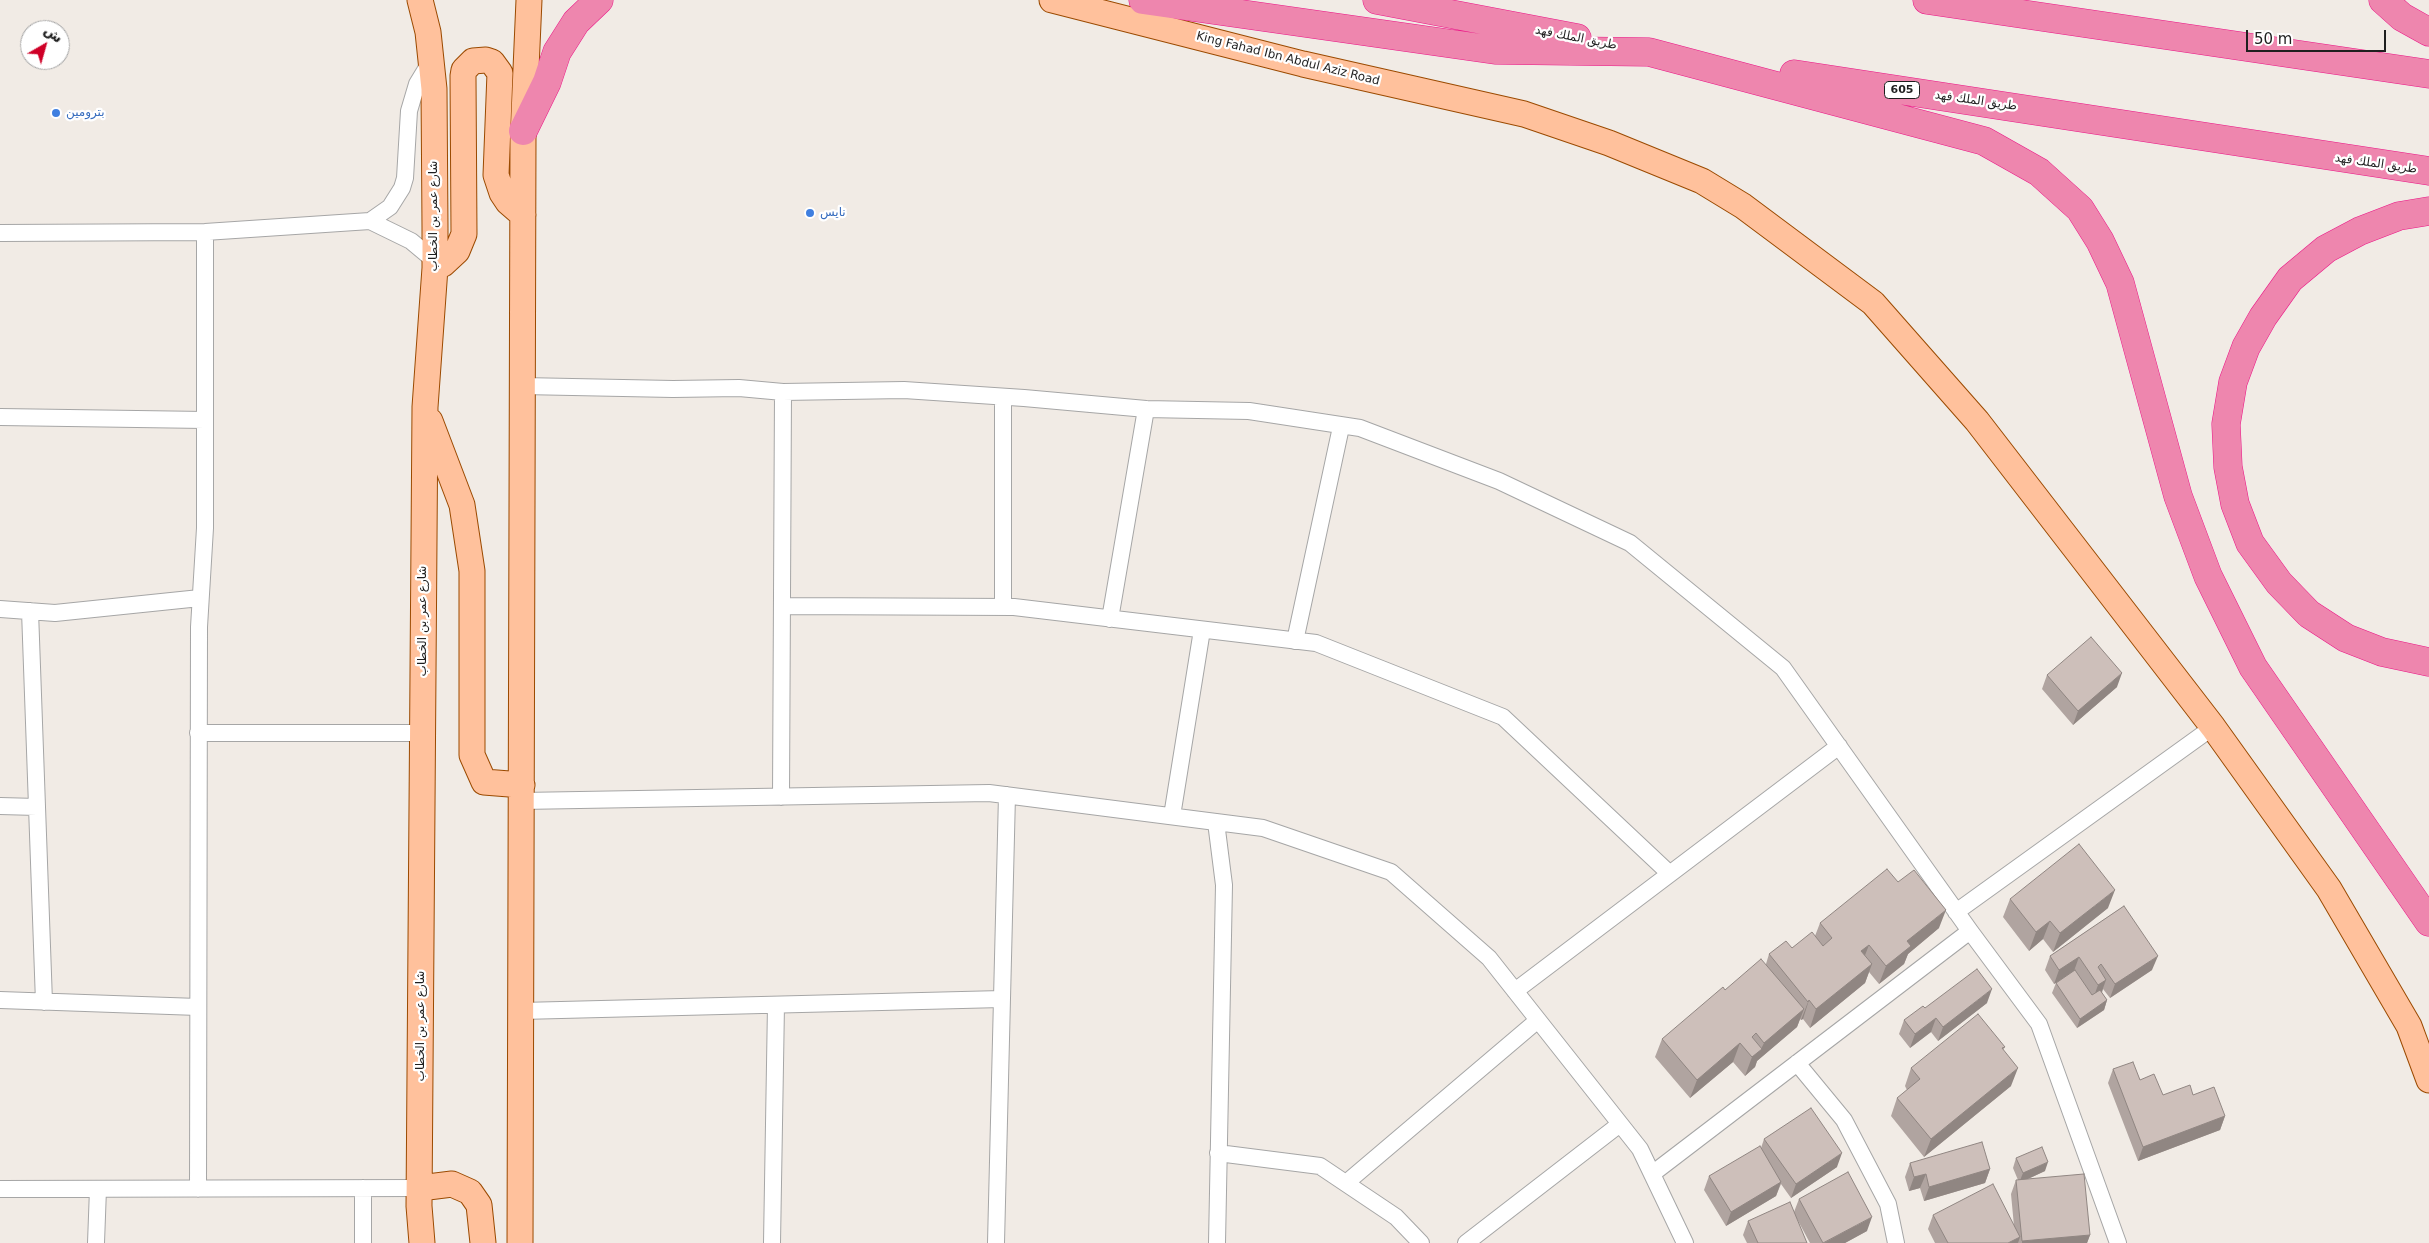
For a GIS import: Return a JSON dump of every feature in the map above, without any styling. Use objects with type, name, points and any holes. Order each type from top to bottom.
[{"type":"highway","points":[[523,131],[547,82],[557,52],[576,22],[600,0]]},
{"type":"highway","points":[[1143,0],[1495,50],[1649,52],[1984,141],[2040,172],[2080,209],[2100,241],[2120,283],[2178,496],[2208,576],[2253,667],[2429,922]]},
{"type":"highway","name":"طريق الملك فهد","points":[[1377,0],[1649,52],[2429,171]]},
{"type":"highway","points":[[1927,0],[2429,74]]},
{"type":"highway","points":[[2383,0],[2402,17],[2429,32]]},
{"type":"highway","points":[[2429,211],[2400,216],[2360,230],[2326,249],[2290,279],[2263,317],[2246,347],[2234,382],[2226,424],[2228,468],[2235,504],[2250,543],[2279,583],[2309,614],[2346,638],[2382,652],[2429,662]]},
{"type":"main road","name":"شارع عمر بن الخطاب","points":[[420,0],[432,60],[434,89],[435,265],[425,408],[420,1188],[422,1243]]},
{"type":"main road","points":[[520,1243],[523,131],[529,0]]},
{"type":"main road","name":"King Fahad Ibn Abdul Aziz Road","points":[[1052,0],[1303,64],[1524,114],[1609,143],[1702,181],[1743,206],[1873,303],[1977,421],[2213,727],[2329,889],[2409,1026],[2429,1080]]},
{"type":"main road","points":[[435,265],[443,264],[457,251],[464,234],[463,76],[464,70],[474,61],[486,60],[492,62],[500,73],[496,175],[505,198],[523,215]]},
{"type":"main road","points":[[425,408],[462,505],[472,571],[472,755],[484,782],[521,793]]},
{"type":"main road","points":[[420,1188],[452,1184],[470,1192],[479,1205],[483,1243]]},
{"type":"street","points":[[370,221],[390,207],[402,188],[405,178],[409,111],[417,84],[432,60]]},
{"type":"street","points":[[0,233],[205,232],[370,221],[412,241],[435,265]]},
{"type":"street","points":[[198,1189],[198,734],[200,598],[205,528],[205,232]]},
{"type":"street","points":[[522,386],[673,390],[739,388],[782,392],[904,390],[1146,409],[1249,412],[1341,427],[1360,428],[1499,481],[1630,543],[1783,668],[1956,912],[2039,1024],[2118,1243]]},
{"type":"street","points":[[781,797],[782,392]]},
{"type":"street","points":[[1003,397],[1003,607]]},
{"type":"street","points":[[1110,619],[1146,409]]},
{"type":"street","points":[[0,417],[205,420]]},
{"type":"street","points":[[1295,641],[1341,427]]},
{"type":"street","points":[[0,609],[55,613],[200,598]]},
{"type":"street","points":[[782,606],[1003,607],[1316,643],[1503,717],[1670,874]]},
{"type":"street","points":[[30,611],[44,1002]]},
{"type":"street","points":[[1172,816],[1202,630]]},
{"type":"street","points":[[1956,912],[2213,727]]},
{"type":"street","points":[[198,734],[423,733]]},
{"type":"street","points":[[1515,991],[1839,746]]},
{"type":"street","points":[[521,793],[781,797],[989,793],[1263,828],[1391,872],[1489,958],[1640,1149],[1685,1243]]},
{"type":"street","points":[[996,1243],[1007,795]]},
{"type":"street","points":[[0,806],[37,807]]},
{"type":"street","points":[[1216,822],[1224,885],[1217,1243]]},
{"type":"street","points":[[1652,1174],[1970,931]]},
{"type":"street","points":[[521,1011],[1002,999]]},
{"type":"street","points":[[0,1000],[198,1007]]},
{"type":"street","points":[[772,1243],[776,1005]]},
{"type":"street","points":[[1346,1183],[1538,1020]]},
{"type":"street","points":[[1797,1063],[1844,1120],[1888,1204],[1896,1243]]},
{"type":"street","points":[[1466,1243],[1620,1124]]},
{"type":"street","points":[[1218,1153],[1320,1166],[1396,1217],[1421,1243]]},
{"type":"street","points":[[363,1188],[363,1243]]},
{"type":"street","points":[[0,1189],[420,1188]]},
{"type":"street","points":[[96,1243],[98,1189]]},
{"type":"building","points":[[2091,637],[2122,673],[2078,711],[2047,675]]},
{"type":"building","points":[[2079,844],[2115,890],[2060,933],[2050,921],[2036,932],[2010,899]]},
{"type":"building","points":[[1887,869],[1898,882],[1914,870],[1946,910],[1907,941],[1911,946],[1886,966],[1869,945],[1861,951],[1872,964],[1816,1009],[1809,1000],[1808,1002],[1769,954],[1786,941],[1792,948],[1812,932],[1823,946],[1832,938],[1820,923]]},
{"type":"building","points":[[2124,906],[2158,956],[2115,984],[2101,964],[2098,967],[2106,980],[2098,985],[2079,957],[2059,970],[2050,956]]},
{"type":"building","points":[[1761,959],[1804,1009],[1764,1043],[1756,1033],[1752,1037],[1762,1049],[1752,1057],[1740,1043],[1697,1080],[1662,1039],[1723,987],[1725,990]]},
{"type":"building","points":[[1977,969],[1992,989],[1943,1027],[1936,1018],[1915,1034],[1904,1020],[1923,1006],[1925,1008]]},
{"type":"building","points":[[2075,970],[2092,995],[2100,990],[2107,1000],[2080,1019],[2056,983]]},
{"type":"building","points":[[1978,1014],[2005,1047],[2002,1048],[2018,1068],[1931,1139],[1897,1098],[1920,1079],[1911,1068]]},
{"type":"building","points":[[2133,1062],[2140,1080],[2154,1074],[2163,1095],[2190,1085],[2193,1095],[2214,1087],[2225,1116],[2143,1147],[2113,1069]]},
{"type":"building","points":[[1811,1108],[1842,1153],[1796,1184],[1764,1139]]},
{"type":"building","points":[[1982,1142],[1990,1169],[1929,1187],[1926,1174],[1914,1177],[1910,1163]]},
{"type":"building","points":[[1760,1146],[1781,1182],[1731,1212],[1709,1176]]},
{"type":"building","points":[[2042,1147],[2048,1162],[2023,1173],[2016,1158]]},
{"type":"building","points":[[1848,1172],[1872,1217],[1823,1243],[1799,1199]]},
{"type":"building","points":[[2084,1174],[2090,1235],[2022,1241],[2016,1180]]},
{"type":"building","points":[[1993,1184],[2020,1237],[2008,1243],[1948,1243],[1933,1215]]},
{"type":"building","points":[[1790,1202],[1807,1243],[1758,1243],[1748,1221]]},
{"type":"place","name":"بترومين","points":[[56,113]]},
{"type":"place","name":"نايس","points":[[810,213]]}]
